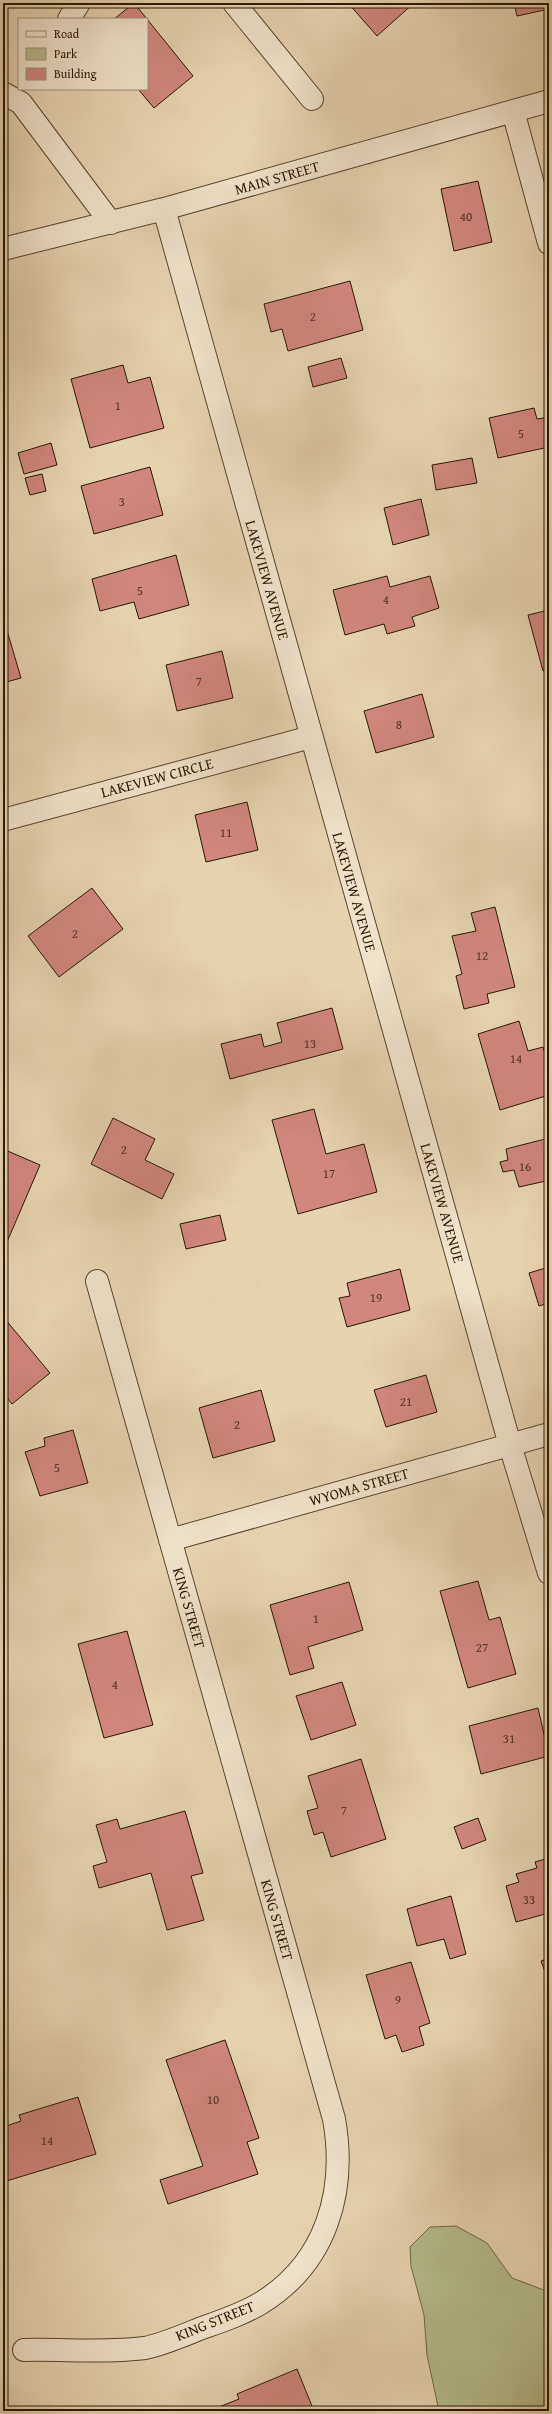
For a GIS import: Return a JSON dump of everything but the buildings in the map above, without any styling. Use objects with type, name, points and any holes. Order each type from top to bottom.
[{"type":"street","points":[[70,18],[79,3]]},
{"type":"street","points":[[234,3],[312,99]]},
{"type":"street","points":[[17,95],[111,224]]},
{"type":"street","name":"MAIN STREET","points":[[3,250],[111,224],[549,101]]},
{"type":"street","points":[[513,111],[549,243]]},
{"type":"street","name":"LAKEVIEW AVENUE","points":[[164,209],[510,1445],[549,1573]]},
{"type":"street","name":"LAKEVIEW CIRCLE","points":[[3,820],[311,737]]},
{"type":"street","name":"KING STREET","points":[[24,2350],[145,2348],[236,2315],[261,2303],[295,2275],[319,2240],[334,2204],[339,2161],[334,2119],[97,1281]]},
{"type":"street","name":"WYOMA STREET","points":[[170,1540],[549,1434]]},
{"type":"green space","points":[[456,2226],[487,2243],[512,2278],[549,2292],[549,2411],[439,2411],[427,2355],[424,2315],[411,2266],[410,2247],[430,2227]]}]
